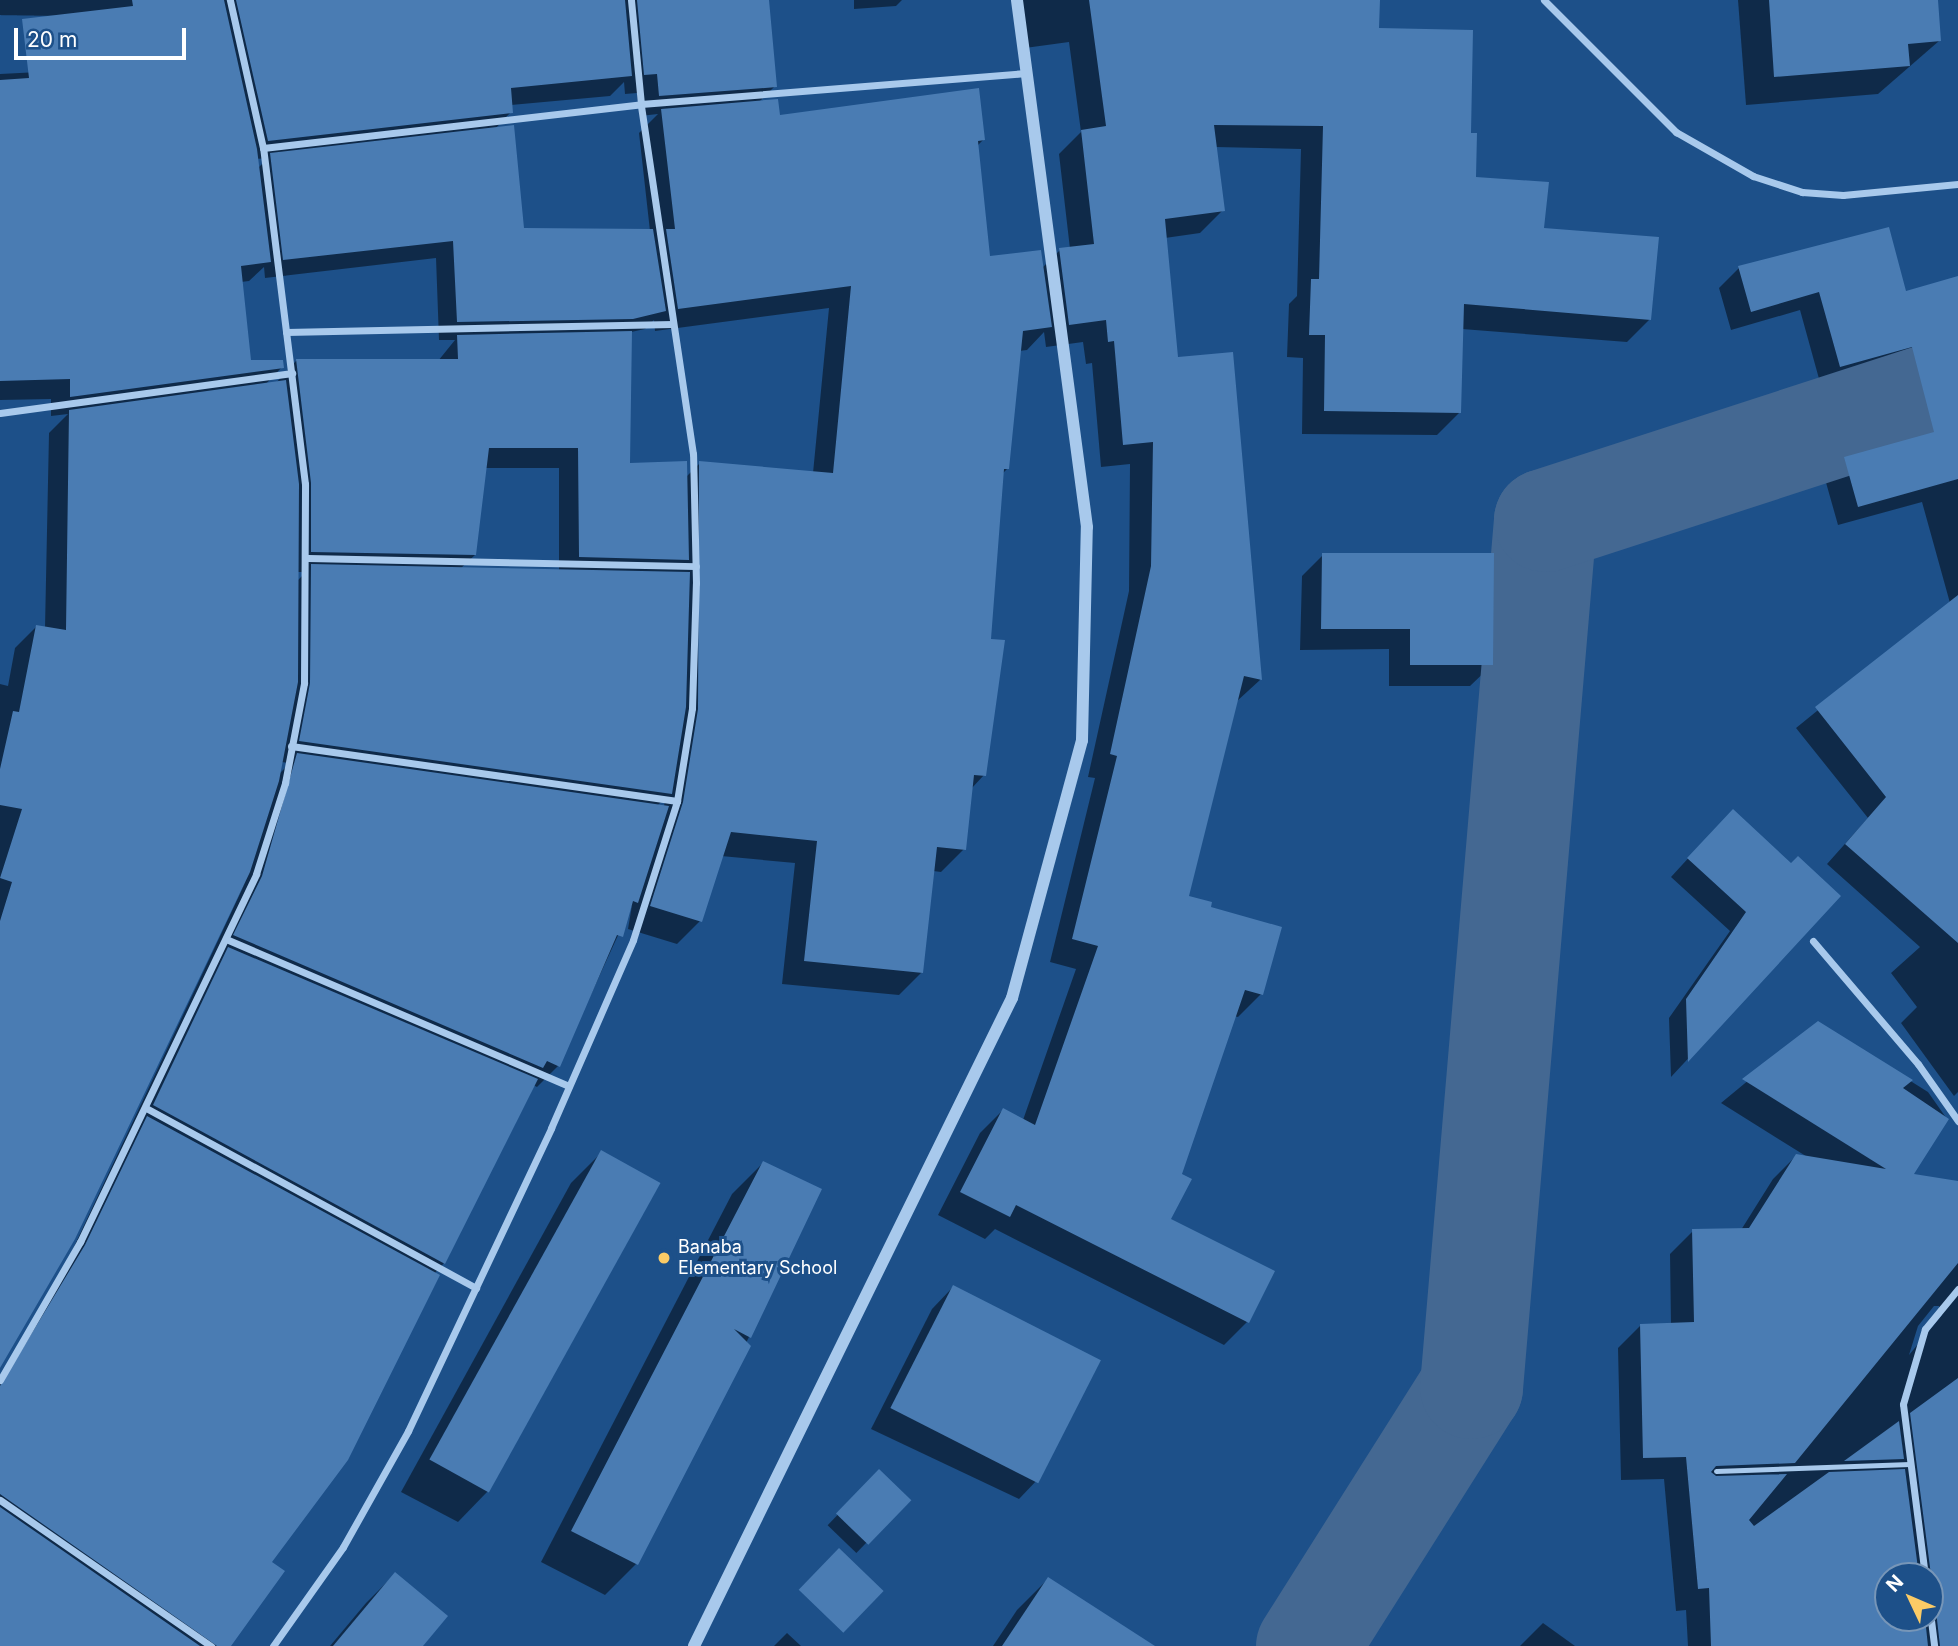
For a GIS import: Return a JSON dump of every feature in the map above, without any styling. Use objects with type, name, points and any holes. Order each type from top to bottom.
[{"type":"street","points":[[0,1380],[80,1242],[256,874],[291,746],[304,683],[308,558],[292,373],[263,148],[230,0]]},
{"type":"street","points":[[273,1646],[343,1547],[402,1443],[569,1086],[633,940],[677,801],[692,708],[696,566],[693,454],[641,104],[631,0]]},
{"type":"street","points":[[694,1646],[1012,998],[1082,740],[1087,527],[1023,73],[1017,0]]},
{"type":"street","points":[[1544,0],[1676,132],[1753,176],[1802,192],[1843,195],[1958,184]]},
{"type":"street","points":[[263,148],[641,104],[1023,73]]},
{"type":"street","points":[[286,332],[673,324]]},
{"type":"street","points":[[0,413],[292,373]]},
{"type":"street","points":[[308,558],[696,566]]},
{"type":"street","points":[[291,746],[677,801]]},
{"type":"street","points":[[226,939],[569,1086]]},
{"type":"street","points":[[1813,941],[1918,1064],[1958,1121]]},
{"type":"street","points":[[146,1108],[476,1288]]},
{"type":"street","points":[[1923,1562],[1903,1404],[1926,1329],[1958,1289]]},
{"type":"street","points":[[0,1500],[211,1646]]},
{"type":"lane","points":[[1716,1471],[1910,1464]]},
{"type":"building","points":[[132,0],[224,0],[257,149],[271,262],[241,266],[251,360],[283,360],[284,368],[70,397],[70,379],[0,381],[0,80],[29,78],[22,19],[133,6]]},
{"type":"building","points":[[236,0],[625,0],[632,76],[511,88],[513,113],[268,141]]},
{"type":"building","points":[[637,0],[769,0],[777,87],[659,96],[657,74],[644,75]]},
{"type":"building","points":[[1089,0],[1380,0],[1379,28],[1473,30],[1471,133],[1477,133],[1476,177],[1549,182],[1544,228],[1659,237],[1651,320],[1464,304],[1461,413],[1324,411],[1325,335],[1309,335],[1311,279],[1319,279],[1323,126],[1214,125],[1225,211],[1165,219],[1178,357],[1233,352],[1262,680],[1244,676],[1189,896],[1212,902],[1211,907],[1282,927],[1263,995],[1245,990],[1182,1174],[1192,1179],[1171,1219],[1275,1271],[1249,1323],[1016,1205],[1010,1217],[960,1192],[1003,1108],[1035,1125],[1098,946],[1072,939],[1117,756],[1110,754],[1151,566],[1153,442],[1123,445],[1114,341],[1108,342],[1106,320],[1069,325],[1059,248],[1094,244],[1081,130],[1106,126]]},
{"type":"building","points":[[1769,0],[1938,0],[1941,41],[1908,44],[1910,66],[1774,77]]},
{"type":"building","points":[[979,88],[985,140],[978,141],[990,256],[1041,250],[1052,327],[1023,331],[1009,469],[1004,469],[991,639],[1005,640],[986,776],[974,775],[966,850],[937,847],[923,973],[804,961],[817,841],[731,832],[702,922],[650,906],[683,802],[698,709],[699,461],[833,473],[851,286],[678,309],[666,229],[675,229],[661,109],[778,99],[780,115]]},
{"type":"building","points":[[514,125],[524,228],[653,229],[666,311],[633,319],[457,322],[453,241],[283,260],[270,153]]},
{"type":"building","points":[[1889,227],[1906,291],[1958,276],[1958,479],[1858,507],[1844,457],[1934,432],[1912,347],[1840,367],[1819,292],[1751,312],[1738,266]]},
{"type":"building","points":[[632,331],[630,463],[687,461],[689,560],[579,557],[578,448],[489,448],[476,555],[311,552],[311,483],[296,359],[458,359],[457,335]]},
{"type":"building","points":[[286,380],[299,484],[298,682],[279,781],[250,872],[75,1239],[0,1368],[0,921],[12,882],[0,878],[22,809],[0,805],[0,769],[13,711],[19,712],[36,625],[66,630],[69,410]]},
{"type":"building","points":[[1322,553],[1494,553],[1493,665],[1410,665],[1410,629],[1321,629]]},
{"type":"building","points":[[311,564],[690,572],[686,707],[672,794],[299,741],[310,683]]},
{"type":"building","points":[[1958,595],[1958,943],[1845,844],[1886,797],[1815,707]]},
{"type":"building","points":[[297,753],[669,806],[638,903],[633,901],[623,937],[617,935],[560,1067],[547,1061],[543,1068],[233,935],[262,876]]},
{"type":"building","points":[[1733,809],[1791,863],[1798,856],[1841,896],[1688,1062],[1686,999],[1746,912],[1687,858]]},
{"type":"building","points":[[228,947],[538,1079],[445,1264],[153,1105]]},
{"type":"building","points":[[1818,1021],[1913,1080],[1903,1088],[1949,1119],[1914,1174],[1958,1181],[1958,1263],[1795,1463],[1716,1466],[1711,1472],[1716,1476],[1787,1474],[1749,1520],[1754,1526],[1829,1472],[1905,1469],[1917,1562],[1874,1562],[1874,1632],[1926,1632],[1928,1646],[1711,1646],[1709,1588],[1698,1589],[1686,1457],[1643,1458],[1640,1324],[1694,1322],[1692,1229],[1749,1228],[1796,1154],[1886,1169],[1742,1079]]},
{"type":"building","points":[[147,1116],[440,1275],[348,1460],[272,1562],[285,1571],[231,1646],[217,1646],[0,1494],[0,1386],[85,1245]]},
{"type":"building","points":[[601,1150],[660,1183],[489,1493],[429,1460]]},
{"type":"building","points":[[763,1161],[822,1189],[751,1338],[734,1329],[751,1346],[638,1565],[571,1531]]},
{"type":"building","points":[[953,1285],[1101,1360],[1038,1483],[890,1408]]},
{"type":"building","points":[[1958,1378],[1958,1646],[1940,1646],[1938,1632],[1944,1632],[1944,1562],[1929,1562],[1910,1413]]},
{"type":"building","points":[[1899,1421],[1904,1459],[1844,1461]]},
{"type":"building","points":[[879,1469],[911,1500],[868,1545],[836,1514]]},
{"type":"building","points":[[0,1507],[200,1646],[0,1646]]},
{"type":"building","points":[[839,1548],[884,1591],[843,1633],[799,1590]]},
{"type":"building","points":[[395,1572],[448,1616],[423,1646],[333,1646]]},
{"type":"building","points":[[1048,1577],[1155,1646],[1002,1646]]},
{"type":"waterway","points":[[1307,1646],[1471,1387],[1545,520],[1958,386]]},
{"type":"place","name":"Banaba Elementary School","points":[[664,1258]]}]
